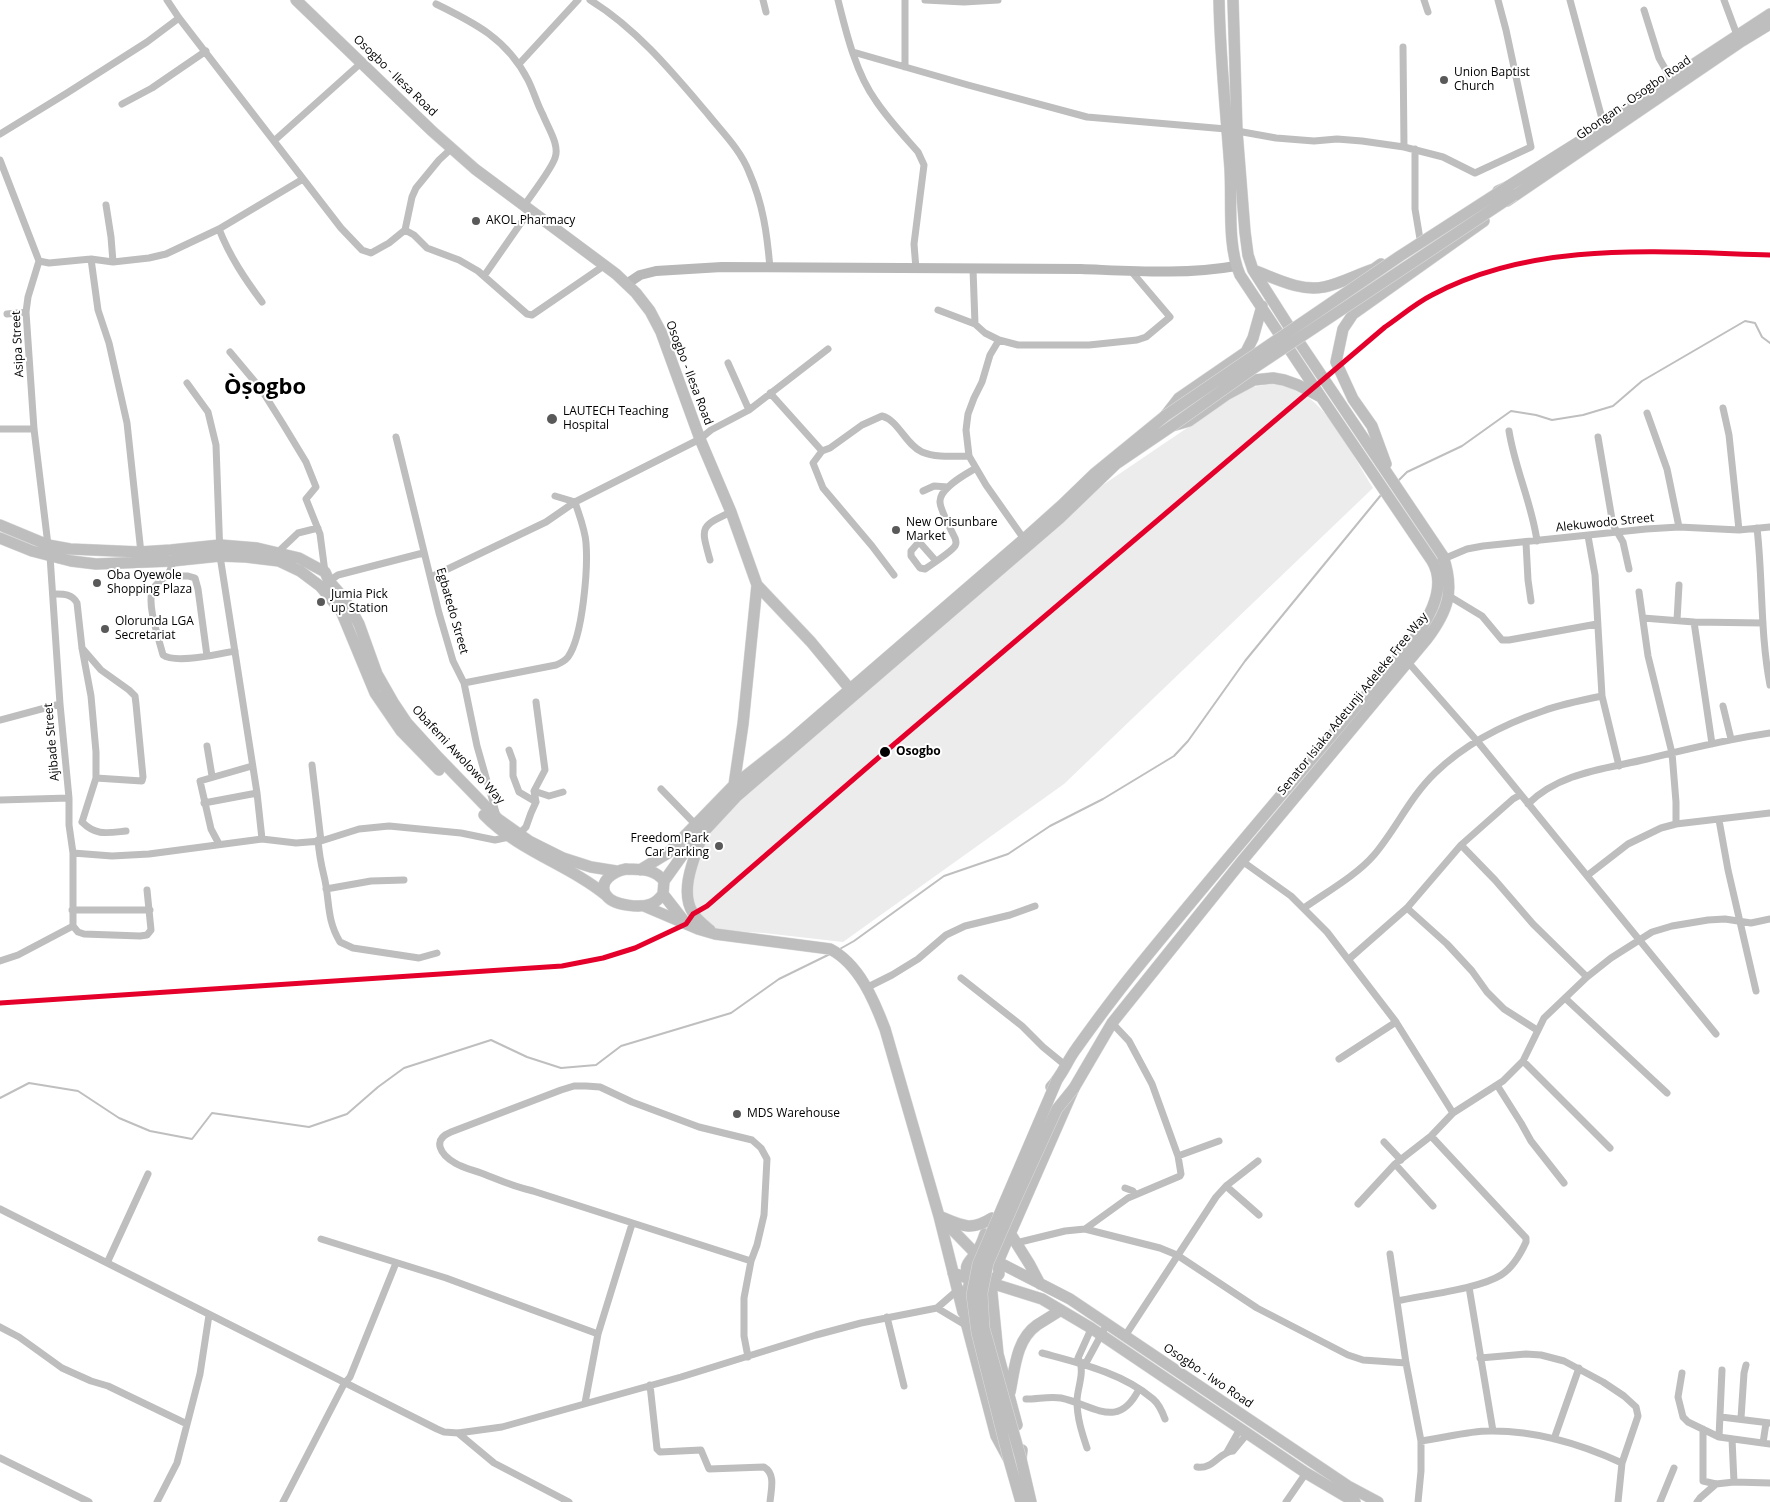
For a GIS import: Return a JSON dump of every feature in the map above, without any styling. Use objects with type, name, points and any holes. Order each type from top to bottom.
[{"type":"main road","name":"Osogbo - Ilesa Road","points":[[296,0],[432,131],[475,169],[628,283],[650,312],[660,332],[700,440],[731,512],[757,585],[743,724],[734,785]]},
{"type":"main road","points":[[1219,0],[1232,130],[1248,255],[1253,270],[1386,478]]},
{"type":"main road","points":[[1233,0],[1230,170],[1233,252],[1236,266],[1240,275],[1321,397],[1386,478]]},
{"type":"main road","name":"Gbongan - Osogbo Road","points":[[1510,191],[1671,78],[1770,14]]},
{"type":"main road","name":"Gbongan - Osogbo Road","points":[[1510,191],[1620,125],[1742,41],[1770,24]]},
{"type":"main road","points":[[1253,270],[1290,284],[1306,287],[1324,287],[1374,269],[1485,196],[1510,191]]},
{"type":"main road","points":[[640,870],[668,853],[700,828],[1063,504],[1094,474],[1165,416],[1400,256],[1510,191]]},
{"type":"main road","points":[[685,923],[663,894],[664,880],[700,828],[734,785],[853,692],[1060,518],[1116,464],[1510,191]]},
{"type":"main road","points":[[1386,478],[1381,447],[1372,426],[1353,399],[1336,362],[1343,329],[1353,314],[1478,225],[1510,191]]},
{"type":"main road","points":[[1165,416],[1179,398],[1246,352],[1253,338],[1262,306]]},
{"type":"main road","points":[[1172,426],[1189,421],[1244,385],[1263,378],[1284,380],[1321,397]]},
{"type":"main road","name":"Senator Isiaka Adetunji Adeleke Free Way","points":[[1057,1080],[1065,1065],[1108,1004],[1229,856],[1404,658],[1439,623],[1449,596],[1449,576],[1386,478]]},
{"type":"main road","name":"Obafemi Awolowo Way","points":[[0,525],[49,545],[70,549],[172,561],[220,550],[279,562],[300,570],[320,586],[340,611],[375,693],[401,731],[495,827],[563,858],[591,867],[616,871]]},
{"type":"main road","name":"Obafemi Awolowo Way","points":[[0,538],[32,551],[49,545]]},
{"type":"main road","name":"Obafemi Awolowo Way","points":[[142,557],[171,550],[257,548],[299,558],[327,577],[353,613],[359,624],[377,674],[407,723],[514,836]]},
{"type":"main road","name":"Senator Isiaka Adetunji Adeleke Free Way","points":[[1074,1088],[1112,1023],[1404,658],[1429,618],[1434,605],[1439,561]]},
{"type":"main road","points":[[757,585],[811,642],[853,692]]},
{"type":"main road","points":[[700,828],[691,868],[688,893],[689,904],[696,918],[715,934]]},
{"type":"main road","points":[[514,836],[533,852],[621,903],[644,906],[652,903],[663,894]]},
{"type":"main road","points":[[607,896],[604,889],[606,882],[616,871],[626,869],[654,871],[664,880]]},
{"type":"main road","points":[[644,906],[698,929],[715,934],[835,952],[845,959],[866,988],[885,1029],[939,1216],[996,1436],[1015,1460]]},
{"type":"main road","points":[[1174,924],[1184,931]]},
{"type":"main road","points":[[966,1323],[970,1279],[967,1265],[976,1254],[1043,1100],[1048,1090],[1057,1080]]},
{"type":"main road","points":[[1031,1502],[1015,1460],[977,1334],[972,1295],[978,1264],[1057,1080]]},
{"type":"main road","points":[[953,1273],[970,1279],[978,1285],[992,1283],[999,1274],[998,1262],[1011,1239],[1074,1088]]},
{"type":"main road","points":[[1021,1502],[1015,1460],[984,1328],[982,1293],[988,1263],[1015,1201],[1057,1109],[1074,1088]]},
{"type":"main road","points":[[939,1216],[961,1225],[972,1227],[981,1225],[992,1218]]},
{"type":"main road","points":[[939,1216],[976,1254],[989,1254],[998,1262]]},
{"type":"main road","points":[[987,1230],[998,1240],[1011,1239]]},
{"type":"main road","points":[[1011,1239],[1040,1284]]},
{"type":"main road","name":"Osogbo - Iwo Road","points":[[998,1262],[1070,1300],[1102,1320],[1348,1486],[1378,1502]]},
{"type":"main road","points":[[992,1283],[998,1354],[1022,1448],[1015,1460]]},
{"type":"main road","name":"Osogbo - Iwo Road","points":[[992,1283],[1042,1299],[1061,1310],[1306,1472],[1355,1502]]},
{"type":"main road","points":[[1010,1396],[1016,1358],[1021,1344],[1036,1326],[1061,1310]]},
{"type":"street","points":[[168,0],[179,18],[341,228],[365,252],[370,253],[389,243],[405,230],[416,188],[439,160],[452,148]]},
{"type":"street","points":[[519,64],[578,0]]},
{"type":"street","points":[[590,0],[629,30],[669,68],[736,147],[749,170],[759,199],[767,231],[770,268]]},
{"type":"street","points":[[763,0],[766,12]]},
{"type":"street","points":[[838,0],[853,52],[864,80],[875,101],[918,152],[924,165],[914,244],[916,269]]},
{"type":"street","points":[[905,0],[905,67]]},
{"type":"street","points":[[925,0],[964,2],[998,0]]},
{"type":"street","points":[[1424,0],[1428,12]]},
{"type":"street","points":[[853,52],[1087,117],[1232,130],[1276,138],[1314,141],[1337,139],[1404,147],[1443,157],[1475,173],[1531,148],[1498,0]]},
{"type":"street","points":[[1570,0],[1604,126]]},
{"type":"street","points":[[1724,0],[1737,35]]},
{"type":"street","points":[[436,4],[473,22],[493,36],[519,64],[556,148],[556,158],[484,276]]},
{"type":"street","points":[[1644,10],[1660,58],[1671,78]]},
{"type":"street","points":[[0,134],[67,94],[179,18]]},
{"type":"street","points":[[1403,48],[1404,147]]},
{"type":"street","points":[[122,104],[152,88],[206,51]]},
{"type":"street","points":[[275,140],[361,63]]},
{"type":"street","points":[[1415,149],[1416,209],[1420,239]]},
{"type":"street","points":[[0,160],[39,261],[49,262],[91,259],[113,262],[166,254],[219,229],[303,179]]},
{"type":"street","points":[[106,205],[113,262]]},
{"type":"street","points":[[219,229],[228,251],[240,272],[262,302]]},
{"type":"street","points":[[405,230],[414,235],[427,248],[459,260],[484,276],[522,310],[532,315],[605,265]]},
{"type":"street","points":[[91,259],[98,310],[109,343],[127,423],[142,557]]},
{"type":"street","name":"Asipa Street","points":[[39,261],[28,297],[26,312],[34,429],[49,545]]},
{"type":"street","points":[[628,283],[640,276],[656,271],[722,267],[1081,269],[1131,271],[1212,270],[1236,266]]},
{"type":"street","points":[[973,269],[976,324]]},
{"type":"street","points":[[938,310],[976,324],[985,333],[999,340],[1018,345],[1089,346],[1137,340],[1146,337],[1170,317],[1131,271]]},
{"type":"street","points":[[7,314],[26,312]]},
{"type":"street","points":[[999,340],[990,355],[982,382],[968,414],[966,430],[968,456],[1024,539]]},
{"type":"street","points":[[431,577],[546,522],[575,502],[700,440],[712,430],[749,410],[828,349]]},
{"type":"street","points":[[230,352],[261,389],[306,462],[316,487],[306,499],[318,528],[327,577],[423,552]]},
{"type":"street","points":[[728,363],[749,410]]},
{"type":"street","points":[[187,382],[208,412],[214,438],[220,550],[257,793],[262,839]]},
{"type":"street","points":[[770,393],[822,451]]},
{"type":"street","points":[[1723,408],[1729,435],[1739,530]]},
{"type":"street","points":[[1647,413],[1667,469],[1679,527]]},
{"type":"street","points":[[894,574],[823,488],[813,463],[822,451],[830,448],[862,425],[882,416],[893,422],[909,443],[922,452],[938,456],[968,456]]},
{"type":"street","points":[[0,429],[34,429]]},
{"type":"street","points":[[1509,432],[1512,452],[1534,523],[1537,541]]},
{"type":"street","points":[[1598,436],[1613,525],[1623,542],[1628,569]]},
{"type":"street","name":"Egbatedo Street","points":[[396,437],[439,613],[454,661],[464,683],[477,746],[498,819]]},
{"type":"street","points":[[936,561],[956,544],[939,502],[941,495],[948,487],[976,468]]},
{"type":"street","points":[[922,490],[934,486],[948,487]]},
{"type":"street","points":[[555,496],[575,502]]},
{"type":"street","points":[[464,683],[556,665],[568,658],[576,640],[583,603],[587,563],[586,541],[575,502]]},
{"type":"street","points":[[710,560],[703,532],[705,527],[731,512]]},
{"type":"street","name":"Alekuwodo Street","points":[[1439,561],[1466,549],[1618,532],[1679,527],[1739,530],[1770,527]]},
{"type":"street","points":[[278,552],[298,533],[318,528]]},
{"type":"street","points":[[1757,528],[1761,565],[1763,623],[1770,685]]},
{"type":"street","points":[[1588,536],[1595,575],[1602,696],[1619,766]]},
{"type":"street","points":[[1526,543],[1531,601]]},
{"type":"street","name":"Ajibade Street","points":[[49,545],[69,825],[73,852],[73,926]]},
{"type":"street","points":[[172,561],[168,576],[158,583],[152,594],[151,604],[163,655],[171,659],[235,651]]},
{"type":"street","points":[[168,576],[195,578],[207,656]]},
{"type":"street","points":[[1677,620],[1678,585]]},
{"type":"street","points":[[1639,592],[1648,656],[1672,753],[1676,824]]},
{"type":"street","points":[[52,594],[68,595],[75,600],[92,696],[96,778],[82,822]]},
{"type":"street","points":[[1449,596],[1482,616],[1502,640],[1597,624]]},
{"type":"street","points":[[1643,618],[1694,622],[1763,623]]},
{"type":"street","points":[[1694,622],[1712,744]]},
{"type":"street","points":[[82,648],[101,670],[135,696],[136,704],[142,781],[96,778]]},
{"type":"street","points":[[1404,658],[1478,742],[1716,1034]]},
{"type":"street","points":[[1304,908],[1369,860],[1379,849],[1418,791],[1434,773],[1458,753],[1518,720],[1544,710],[1602,696]]},
{"type":"street","points":[[73,852],[112,856],[262,839],[296,843],[320,840],[360,829],[389,826],[461,833],[495,840],[514,836],[526,826],[536,802],[534,792],[545,770],[536,702]]},
{"type":"street","points":[[0,720],[60,704]]},
{"type":"street","points":[[1723,706],[1730,739]]},
{"type":"street","points":[[1528,804],[1561,782],[1584,772],[1619,766],[1730,739],[1770,733]]},
{"type":"street","points":[[207,746],[212,776]]},
{"type":"street","points":[[509,750],[519,792],[536,802]]},
{"type":"street","points":[[312,765],[320,840],[319,860],[326,889],[329,917],[340,942],[353,948],[420,958],[437,953]]},
{"type":"street","points":[[219,844],[211,829],[200,781],[252,766]]},
{"type":"street","points":[[661,789],[700,828]]},
{"type":"street","points":[[534,792],[549,796],[563,792]]},
{"type":"street","points":[[204,803],[257,793]]},
{"type":"street","points":[[1349,959],[1407,908],[1462,845],[1513,798],[1520,795]]},
{"type":"street","points":[[0,800],[68,798]]},
{"type":"street","points":[[1588,876],[1628,844],[1661,828],[1676,824],[1770,813]]},
{"type":"street","points":[[1719,820],[1739,922],[1756,991]]},
{"type":"street","points":[[69,825],[82,822]]},
{"type":"street","points":[[82,822],[89,829],[96,832],[126,831]]},
{"type":"street","points":[[1462,845],[1533,924],[1587,977]]},
{"type":"street","points":[[1242,861],[1291,896],[1349,959],[1396,1022],[1453,1113]]},
{"type":"street","points":[[326,889],[371,881],[404,880]]},
{"type":"street","points":[[0,961],[73,926],[84,934],[146,935],[151,930],[147,890]]},
{"type":"street","points":[[866,988],[918,959],[946,936],[965,926],[1010,916],[1035,906]]},
{"type":"street","points":[[1407,908],[1447,944],[1487,992],[1504,1009],[1537,1030]]},
{"type":"street","points":[[72,910],[150,910]]},
{"type":"street","points":[[1358,1204],[1398,1162],[1430,1136],[1453,1113],[1497,1085],[1523,1061],[1544,1018],[1587,977],[1611,958],[1652,932],[1672,926],[1708,920],[1725,919],[1751,922],[1770,919]]},
{"type":"street","points":[[961,978],[1022,1026],[1065,1065]]},
{"type":"street","points":[[1565,998],[1667,1093]]},
{"type":"street","points":[[1339,1058],[1396,1022]]},
{"type":"street","points":[[1085,1229],[1131,1196],[1180,1176],[1182,1171],[1152,1084],[1129,1041],[1112,1023]]},
{"type":"street","points":[[1523,1061],[1610,1148]]},
{"type":"street","points":[[1497,1085],[1522,1123],[1531,1141],[1564,1183]]},
{"type":"street","points":[[748,1357],[743,1318],[744,1298],[751,1261],[764,1215],[767,1160],[761,1148],[752,1140],[699,1127],[600,1088],[574,1086],[444,1134],[440,1140],[440,1146],[444,1155],[455,1163],[510,1186],[533,1191],[751,1261]]},
{"type":"street","points":[[1397,1301],[1484,1283],[1502,1275],[1510,1267],[1525,1244],[1526,1238],[1430,1136]]},
{"type":"street","points":[[1178,1156],[1219,1141]]},
{"type":"street","points":[[1384,1142],[1434,1206]]},
{"type":"street","points":[[1125,1336],[1216,1197],[1226,1186],[1258,1161]]},
{"type":"street","points":[[107,1263],[148,1174]]},
{"type":"street","points":[[1226,1186],[1259,1215]]},
{"type":"street","points":[[0,1209],[344,1384],[444,1432],[458,1433],[502,1427],[748,1357],[816,1335],[887,1317],[938,1308],[970,1279]]},
{"type":"street","points":[[585,1403],[598,1334],[632,1224]]},
{"type":"street","points":[[1011,1239],[1085,1229],[1160,1248],[1178,1255],[1257,1308],[1348,1355],[1363,1360],[1406,1363]]},
{"type":"street","points":[[321,1239],[446,1278],[560,1318],[598,1334]]},
{"type":"street","points":[[1390,1254],[1406,1363],[1421,1441],[1418,1502]]},
{"type":"street","points":[[283,1502],[344,1384],[350,1377],[396,1263]]},
{"type":"street","points":[[1468,1286],[1493,1430]]},
{"type":"street","points":[[938,1308],[966,1323]]},
{"type":"street","points":[[157,1502],[176,1462],[187,1424],[200,1374],[209,1315]]},
{"type":"street","points":[[887,1317],[904,1386]]},
{"type":"street","points":[[1088,1448],[1079,1422],[1077,1402],[1082,1364],[1078,1358],[1102,1320]]},
{"type":"street","points":[[1082,1364],[1087,1361],[1096,1332],[1102,1320]]},
{"type":"street","points":[[0,1327],[19,1337],[62,1368],[91,1381],[108,1386],[187,1424]]},
{"type":"street","points":[[1042,1353],[1102,1370],[1139,1389],[1154,1399],[1161,1408],[1165,1419]]},
{"type":"street","points":[[1480,1358],[1526,1354],[1541,1355],[1564,1361],[1579,1368],[1624,1396],[1636,1407],[1638,1416],[1622,1463],[1618,1502]]},
{"type":"street","points":[[1741,1418],[1746,1365]]},
{"type":"street","points":[[1554,1439],[1579,1368]]},
{"type":"street","points":[[1720,1436],[1722,1370]]},
{"type":"street","points":[[1682,1373],[1678,1398],[1683,1417],[1688,1422],[1720,1436],[1767,1443],[1768,1423],[1741,1418],[1721,1417]]},
{"type":"street","points":[[650,1385],[658,1449],[660,1452],[701,1450],[709,1469],[764,1467],[768,1469],[772,1479],[770,1502]]},
{"type":"street","points":[[1026,1399],[1048,1397],[1077,1402],[1101,1411],[1115,1413],[1121,1411],[1134,1400],[1139,1389]]},
{"type":"street","points":[[1703,1429],[1703,1481],[1716,1484],[1734,1482],[1770,1483]]},
{"type":"street","points":[[1421,1441],[1493,1430],[1554,1439],[1581,1446],[1622,1463]]},
{"type":"street","points":[[1197,1467],[1201,1468],[1212,1465],[1228,1452],[1244,1431]]},
{"type":"street","points":[[458,1433],[494,1463],[569,1502]]},
{"type":"street","points":[[1732,1439],[1734,1482]]},
{"type":"street","points":[[0,1458],[90,1502]]},
{"type":"street","points":[[1660,1502],[1674,1468]]},
{"type":"street","points":[[1286,1502],[1306,1472]]},
{"type":"street","points":[[1697,1502],[1716,1484]]},
{"type":"shaded area","points":[[1271,384],[1290,387],[1304,394],[1316,404],[1338,430],[1373,488],[1064,784],[843,942],[764,933],[700,929],[687,910],[691,869],[707,829],[1097,489],[1246,388]]},
{"type":"waterway","points":[[1398,481],[1407,472],[1462,446],[1511,411],[1552,420],[1583,415],[1613,406],[1642,381],[1745,321],[1755,323],[1762,337],[1770,343]]},
{"type":"waterway","points":[[838,950],[854,941],[944,876],[1008,854],[1050,826],[1103,799],[1174,756],[1188,741],[1245,661],[1381,495]]},
{"type":"waterway","points":[[0,1098],[29,1083],[78,1091],[119,1118],[150,1131],[192,1139],[212,1113],[309,1127],[347,1114],[378,1087],[404,1068],[491,1040],[527,1057],[561,1068],[596,1065],[621,1046],[731,1013],[779,979],[830,954]]},
{"type":"transit line","points":[[0,1003],[562,966],[603,958],[635,948],[686,924],[693,914],[707,906],[885,752],[1385,327],[1426,298],[1472,277],[1513,265],[1555,257],[1641,252],[1770,255]]},
{"type":"place","name":"Union Baptist Church","points":[[1444,80]]},
{"type":"place","name":"AKOL Pharmacy","points":[[476,221]]},
{"type":"place","name":"LAUTECH Teaching Hospital","points":[[552,419]]},
{"type":"place","name":"New Orisunbare Market","points":[[896,530]]},
{"type":"place","name":"Oba Oyewole Shopping Plaza","points":[[97,583]]},
{"type":"place","name":"Jumia Pick up Station","points":[[321,602]]},
{"type":"place","name":"Olorunda LGA Secretariat","points":[[105,629]]},
{"type":"place","name":"Osogbo","points":[[885,752]]},
{"type":"place","name":"Freedom Park Car Parking","points":[[719,846]]},
{"type":"place","name":"MDS Warehouse","points":[[737,1114]]},
{"type":"district","name":"Òṣogbo","points":[[265,388]]}]
